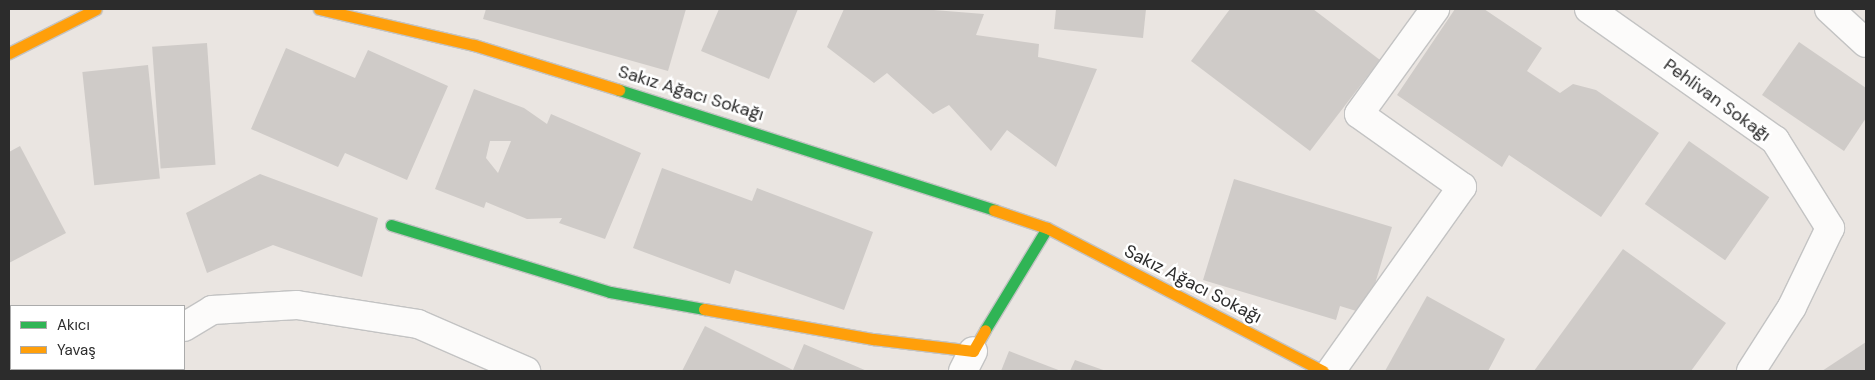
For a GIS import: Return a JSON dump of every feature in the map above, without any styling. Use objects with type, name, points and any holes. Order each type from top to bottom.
[{"type":"street","points":[[9,53],[96,9]]},
{"type":"street","name":"Sakız Ağacı Sokağı","points":[[319,9],[474,44],[913,181],[1048,228],[1323,371]]},
{"type":"street","points":[[1331,371],[1462,187],[1359,114],[1435,9]]},
{"type":"street","name":"Pehlivan Sokağı","points":[[1589,9],[1775,140],[1830,228],[1792,307],[1751,371]]},
{"type":"street","points":[[1829,9],[1866,43]]},
{"type":"street","points":[[390,225],[610,292],[873,339],[968,361],[1048,228]]},
{"type":"street","points":[[185,326],[212,310],[298,304],[418,324],[526,371]]},
{"type":"building","points":[[486,9],[686,9],[668,71],[483,19]]},
{"type":"building","points":[[719,9],[798,9],[769,79],[701,51]]},
{"type":"building","points":[[844,9],[921,9],[984,14],[976,35],[1039,44],[1038,57],[1097,69],[1056,167],[1007,130],[991,151],[949,105],[933,114],[887,73],[874,83],[827,47]]},
{"type":"building","points":[[1056,9],[1146,9],[1143,38],[1054,29]]},
{"type":"building","points":[[1230,9],[1313,9],[1380,60],[1310,151],[1191,61]]},
{"type":"building","points":[[1455,9],[1484,9],[1542,48],[1527,71],[1560,93],[1573,84],[1596,90],[1659,133],[1601,217],[1509,155],[1502,167],[1397,95]]},
{"type":"building","points":[[1799,42],[1866,88],[1866,118],[1844,151],[1762,95]]},
{"type":"building","points":[[207,43],[216,165],[161,169],[152,47]]},
{"type":"building","points":[[286,48],[355,78],[368,50],[448,86],[407,180],[345,153],[338,167],[251,129]]},
{"type":"building","points":[[148,65],[160,178],[94,185],[82,72]]},
{"type":"building","points":[[474,89],[524,108],[547,124],[551,114],[641,153],[605,239],[559,223],[562,218],[527,219],[486,202],[484,208],[435,189]],"holes":[[[490,141],[511,141],[498,173],[486,158]]]},
{"type":"building","points":[[1689,141],[1769,197],[1725,260],[1645,204]]},
{"type":"building","points":[[20,146],[66,233],[9,263],[9,152]]},
{"type":"building","points":[[662,168],[752,201],[757,188],[873,232],[844,310],[735,270],[730,284],[633,248]]},
{"type":"building","points":[[260,174],[378,218],[362,277],[273,245],[207,273],[186,213]]},
{"type":"building","points":[[1234,179],[1392,227],[1366,314],[1340,306],[1336,320],[1203,280]]},
{"type":"building","points":[[1623,249],[1726,323],[1691,371],[1534,371]]},
{"type":"building","points":[[1427,296],[1505,339],[1488,371],[1385,371]]},
{"type":"building","points":[[705,326],[793,370],[804,344],[867,371],[682,371]]},
{"type":"building","points":[[10,332],[10,370],[30,371],[9,371]]},
{"type":"building","points":[[1866,342],[1866,371],[1822,371]]},
{"type":"building","points":[[1009,351],[1061,371],[1001,371]]},
{"type":"building","points":[[1075,360],[1106,371],[1070,371]]},
{"type":"traffic: fast","points":[[619,90],[994,210]]},
{"type":"traffic: fast","points":[[391,225],[610,292],[704,309]]},
{"type":"traffic: fast","points":[[985,330],[1047,228]]},
{"type":"traffic: slow","points":[[9,53],[96,9]]},
{"type":"traffic: slow","points":[[319,9],[474,45],[619,90]]},
{"type":"traffic: slow","points":[[994,210],[1047,228],[1323,371]]},
{"type":"traffic: slow","points":[[704,309],[873,339],[973,351],[985,330]]}]
